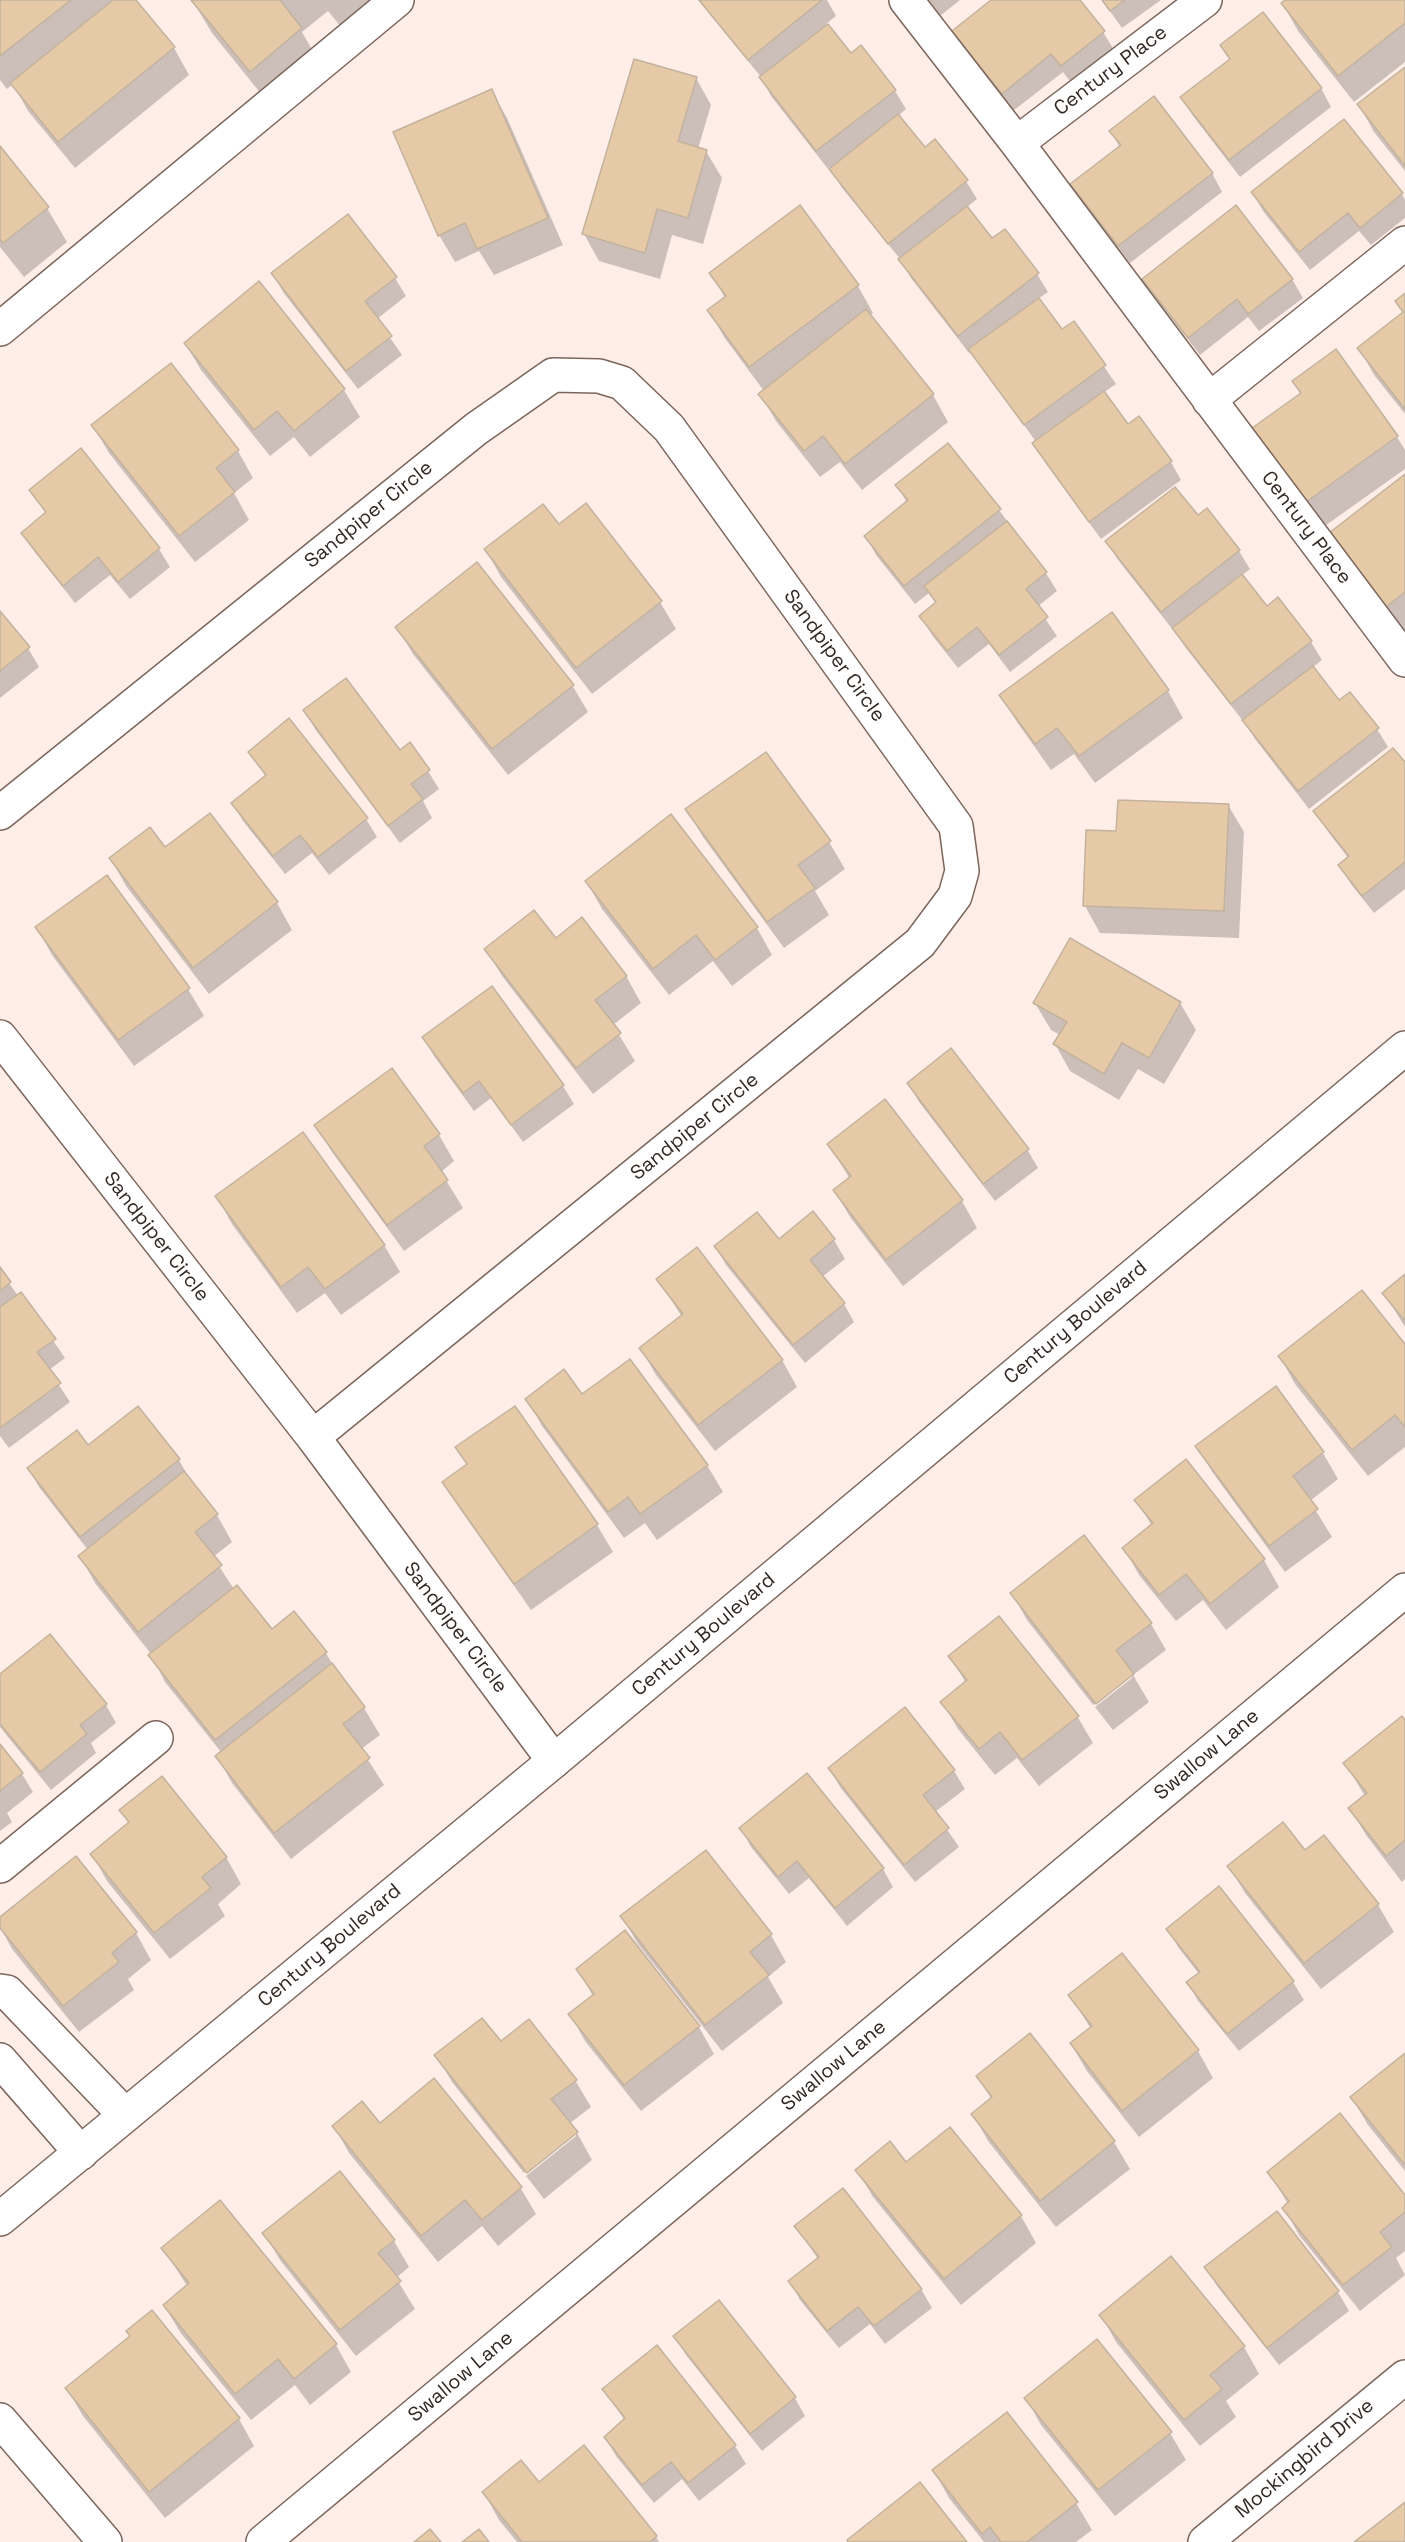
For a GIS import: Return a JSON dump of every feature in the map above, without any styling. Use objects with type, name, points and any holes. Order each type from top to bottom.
[{"type":"street","points":[[0,329],[397,0]]},
{"type":"street","name":"Century Place","points":[[906,0],[1017,143],[1404,657]]},
{"type":"street","name":"Century Place","points":[[1017,143],[1205,0]]},
{"type":"street","points":[[1209,400],[1405,243]]},
{"type":"street","name":"Sandpiper Circle","points":[[0,813],[476,429],[553,375],[599,376],[622,383],[669,428],[956,826],[962,871],[955,896],[920,943],[313,1437]]},
{"type":"street","name":"Sandpiper Circle","points":[[0,1037],[313,1437],[554,1761]]},
{"type":"street","name":"Century Boulevard","points":[[0,2219],[554,1761],[1405,1048]]},
{"type":"street","name":"Swallow Lane","points":[[263,2542],[1405,1590]]},
{"type":"street","points":[[0,1866],[156,1738]]},
{"type":"street","points":[[0,1991],[7,1992],[125,2115]]},
{"type":"street","points":[[0,2060],[81,2153]]},
{"type":"street","name":"Mockingbird Drive","points":[[1205,2542],[1405,2377]]},
{"type":"street","points":[[0,2420],[105,2542]]},
{"type":"building","points":[[0,0],[71,0],[0,56]]},
{"type":"building","points":[[113,0],[136,0],[175,47],[58,142],[10,83]]},
{"type":"building","points":[[191,0],[280,0],[302,28],[250,72]]},
{"type":"building","points":[[699,0],[822,0],[748,60]]},
{"type":"building","points":[[991,0],[1080,0],[1105,31],[1061,66],[1051,54],[1002,94],[952,31]]},
{"type":"building","points":[[1102,0],[1125,0],[1110,11]]},
{"type":"building","points":[[1285,0],[1405,0],[1405,23],[1338,76],[1281,3]]},
{"type":"building","points":[[1263,12],[1322,88],[1229,160],[1180,97],[1230,59],[1220,45]]},
{"type":"building","points":[[828,24],[851,53],[861,45],[896,90],[816,151],[759,77]]},
{"type":"building","points":[[634,59],[697,77],[678,141],[707,150],[688,218],[657,209],[645,253],[582,234]]},
{"type":"building","points":[[1405,67],[1405,166],[1357,104]]},
{"type":"building","points":[[492,89],[548,218],[477,249],[465,223],[438,236],[393,132]]},
{"type":"building","points":[[1154,96],[1213,173],[1118,246],[1070,184],[1121,145],[1109,131]]},
{"type":"building","points":[[898,114],[925,147],[935,139],[968,180],[888,244],[829,169]]},
{"type":"building","points":[[1344,119],[1403,193],[1360,228],[1348,213],[1299,252],[1251,192]]},
{"type":"building","points":[[0,146],[49,207],[3,243],[0,239]]},
{"type":"building","points":[[800,205],[859,285],[749,367],[707,310],[726,296],[709,273]]},
{"type":"building","points":[[1236,205],[1293,279],[1248,314],[1237,299],[1188,338],[1142,279]]},
{"type":"building","points":[[967,206],[992,238],[1005,229],[1039,273],[958,336],[898,259]]},
{"type":"building","points":[[348,214],[397,277],[365,301],[392,336],[346,371],[271,273]]},
{"type":"building","points":[[259,281],[345,389],[294,431],[277,411],[254,430],[184,343]]},
{"type":"building","points":[[1405,293],[1405,409],[1357,348],[1403,312],[1395,301]]},
{"type":"building","points":[[1039,298],[1062,329],[1074,321],[1106,365],[1024,425],[968,349]]},
{"type":"building","points":[[866,309],[934,394],[845,464],[823,436],[804,451],[758,394]]},
{"type":"building","points":[[1336,349],[1398,436],[1306,502],[1252,428],[1301,393],[1292,381]]},
{"type":"building","points":[[171,363],[239,450],[216,468],[235,492],[179,536],[91,425]]},
{"type":"building","points":[[1104,391],[1128,424],[1139,416],[1172,461],[1089,522],[1032,443]]},
{"type":"building","points":[[948,443],[1001,509],[904,586],[864,536],[908,500],[895,485]]},
{"type":"building","points":[[81,448],[160,548],[118,582],[98,557],[63,586],[21,533],[46,512],[29,490]]},
{"type":"building","points":[[1405,474],[1405,592],[1386,607],[1329,533]]},
{"type":"building","points":[[1175,487],[1198,515],[1207,508],[1240,550],[1161,612],[1105,541]]},
{"type":"building","points":[[586,503],[662,601],[576,668],[484,549],[543,504],[559,524]]},
{"type":"building","points":[[1007,521],[1047,572],[1026,589],[1048,617],[999,655],[977,627],[947,651],[919,616],[936,602],[924,586]]},
{"type":"building","points":[[477,562],[574,685],[492,749],[395,627]]},
{"type":"building","points":[[1242,574],[1267,606],[1278,597],[1312,641],[1231,704],[1172,628]]},
{"type":"building","points":[[0,611],[30,647],[0,671]]},
{"type":"building","points":[[1112,612],[1169,690],[1079,756],[1057,728],[1035,744],[999,695]]},
{"type":"building","points":[[1313,666],[1339,700],[1350,692],[1379,728],[1298,791],[1242,720]]},
{"type":"building","points":[[346,678],[400,750],[410,742],[430,770],[411,784],[423,799],[388,826],[303,710]]},
{"type":"building","points":[[289,718],[368,818],[318,857],[300,835],[273,856],[231,803],[266,775],[248,752]]},
{"type":"building","points":[[1393,748],[1405,762],[1405,862],[1362,896],[1338,865],[1349,856],[1313,811]]},
{"type":"building","points":[[766,752],[831,841],[798,865],[815,888],[767,922],[685,809]]},
{"type":"building","points":[[1118,800],[1229,804],[1224,911],[1083,906],[1086,830],[1116,831]]},
{"type":"building","points":[[210,813],[278,902],[193,968],[109,858],[150,827],[165,847]]},
{"type":"building","points":[[671,814],[758,927],[715,960],[696,935],[653,969],[585,881]]},
{"type":"building","points":[[107,875],[190,988],[118,1040],[35,927]]},
{"type":"building","points":[[534,910],[556,938],[582,917],[627,976],[595,1000],[621,1033],[576,1068],[484,949]]},
{"type":"building","points":[[1070,938],[1181,1002],[1149,1058],[1122,1043],[1104,1074],[1053,1044],[1067,1022],[1033,1003]]},
{"type":"building","points":[[492,986],[564,1085],[511,1125],[479,1081],[463,1093],[422,1037]]},
{"type":"building","points":[[951,1048],[1029,1149],[983,1184],[907,1083]]},
{"type":"building","points":[[392,1068],[440,1134],[424,1146],[448,1180],[387,1225],[314,1125]]},
{"type":"building","points":[[885,1099],[963,1200],[886,1260],[833,1190],[851,1176],[827,1144]]},
{"type":"building","points":[[303,1132],[385,1245],[325,1289],[308,1267],[281,1287],[215,1196]]},
{"type":"building","points":[[813,1211],[835,1239],[810,1260],[845,1303],[793,1345],[714,1246],[757,1212],[779,1239]]},
{"type":"building","points":[[697,1247],[783,1360],[698,1425],[639,1348],[683,1314],[656,1279]]},
{"type":"building","points":[[0,1267],[11,1282],[0,1291]]},
{"type":"building","points":[[1405,1274],[1405,1321],[1382,1293]]},
{"type":"building","points":[[1362,1290],[1405,1344],[1405,1427],[1395,1415],[1352,1450],[1278,1356]]},
{"type":"building","points":[[21,1292],[56,1339],[37,1352],[61,1383],[0,1428],[0,1307]]},
{"type":"building","points":[[630,1359],[708,1465],[640,1514],[628,1497],[608,1512],[525,1399],[564,1369],[582,1394]]},
{"type":"building","points":[[1276,1386],[1324,1452],[1293,1476],[1318,1509],[1269,1546],[1195,1446]]},
{"type":"building","points":[[138,1406],[180,1459],[80,1537],[27,1468],[77,1430],[88,1445]]},
{"type":"building","points":[[515,1406],[598,1524],[514,1584],[442,1482],[467,1464],[455,1447]]},
{"type":"building","points":[[1186,1459],[1265,1559],[1210,1604],[1186,1574],[1159,1595],[1122,1548],[1153,1523],[1134,1500]]},
{"type":"building","points":[[184,1471],[218,1514],[195,1532],[222,1565],[138,1632],[78,1556]]},
{"type":"building","points":[[1084,1535],[1152,1623],[1116,1650],[1134,1674],[1096,1704],[1010,1593]]},
{"type":"building","points":[[237,1585],[272,1629],[294,1611],[327,1652],[215,1740],[148,1655]]},
{"type":"building","points":[[999,1616],[1079,1716],[1022,1760],[1000,1732],[979,1749],[940,1702],[967,1680],[948,1656]]},
{"type":"building","points":[[50,1634],[107,1704],[80,1725],[87,1734],[40,1772],[0,1724],[0,1674]]},
{"type":"building","points":[[332,1663],[365,1707],[343,1724],[370,1758],[274,1833],[215,1756]]},
{"type":"building","points":[[905,1707],[955,1770],[923,1795],[949,1828],[904,1865],[828,1768]]},
{"type":"building","points":[[1402,1716],[1405,1720],[1405,1840],[1386,1856],[1348,1808],[1367,1793],[1343,1763]]},
{"type":"building","points":[[0,1744],[23,1773],[0,1791]]},
{"type":"building","points":[[807,1773],[884,1868],[835,1908],[797,1861],[778,1877],[739,1828]]},
{"type":"building","points":[[162,1776],[227,1857],[202,1877],[211,1888],[154,1933],[90,1854],[129,1822],[119,1810]]},
{"type":"building","points":[[1283,1822],[1305,1850],[1324,1835],[1379,1904],[1304,1963],[1227,1866]]},
{"type":"building","points":[[706,1850],[772,1934],[750,1952],[769,1975],[705,2025],[620,1916]]},
{"type":"building","points":[[76,1856],[137,1932],[112,1953],[119,1962],[63,2006],[0,1928],[0,1917]]},
{"type":"building","points":[[1219,1886],[1294,1981],[1227,2034],[1186,1982],[1200,1972],[1166,1929]]},
{"type":"building","points":[[625,1930],[700,2026],[624,2085],[568,2014],[594,1994],[576,1969]]},
{"type":"building","points":[[1122,1953],[1199,2050],[1122,2111],[1070,2043],[1092,2026],[1068,1995]]},
{"type":"building","points":[[482,2018],[501,2041],[529,2019],[577,2080],[551,2099],[578,2132],[527,2173],[434,2055]]},
{"type":"building","points":[[1030,2033],[1115,2141],[1040,2201],[971,2114],[992,2097],[976,2076]]},
{"type":"building","points":[[1405,2053],[1405,2165],[1350,2097]]},
{"type":"building","points":[[434,2078],[522,2187],[482,2220],[465,2200],[421,2236],[332,2126],[362,2101],[380,2123]]},
{"type":"building","points":[[1340,2113],[1405,2195],[1405,2212],[1380,2232],[1392,2247],[1343,2285],[1282,2208],[1289,2201],[1267,2172]]},
{"type":"building","points":[[950,2127],[1022,2215],[944,2279],[855,2170],[890,2141],[906,2162]]},
{"type":"building","points":[[340,2171],[395,2240],[378,2253],[401,2281],[340,2330],[262,2233]]},
{"type":"building","points":[[843,2188],[922,2289],[874,2326],[858,2307],[827,2331],[788,2281],[819,2257],[794,2226]]},
{"type":"building","points":[[220,2200],[337,2344],[294,2379],[278,2359],[235,2394],[163,2305],[189,2283],[161,2248]]},
{"type":"building","points":[[1277,2211],[1339,2291],[1267,2348],[1204,2267]]},
{"type":"building","points":[[1171,2256],[1245,2346],[1210,2375],[1222,2389],[1184,2420],[1099,2315]]},
{"type":"building","points":[[719,2300],[796,2397],[750,2434],[673,2336]]},
{"type":"building","points":[[152,2310],[240,2418],[149,2492],[65,2388],[130,2336],[126,2331]]},
{"type":"building","points":[[1097,2339],[1172,2432],[1098,2490],[1024,2398]]},
{"type":"building","points":[[657,2345],[736,2445],[688,2483],[671,2462],[642,2485],[604,2437],[625,2418],[602,2389]]},
{"type":"building","points":[[1007,2412],[1078,2502],[1027,2542],[1001,2542],[990,2527],[982,2534],[932,2470]]},
{"type":"building","points":[[584,2445],[657,2536],[650,2542],[522,2542],[482,2492],[521,2460],[539,2482]]},
{"type":"building","points":[[920,2482],[967,2542],[848,2542],[847,2540]]},
{"type":"building","points":[[1405,2502],[1405,2542],[1354,2542]]},
{"type":"building","points":[[430,2529],[441,2542],[414,2542]]},
{"type":"building","points":[[479,2529],[489,2542],[462,2542]]}]
